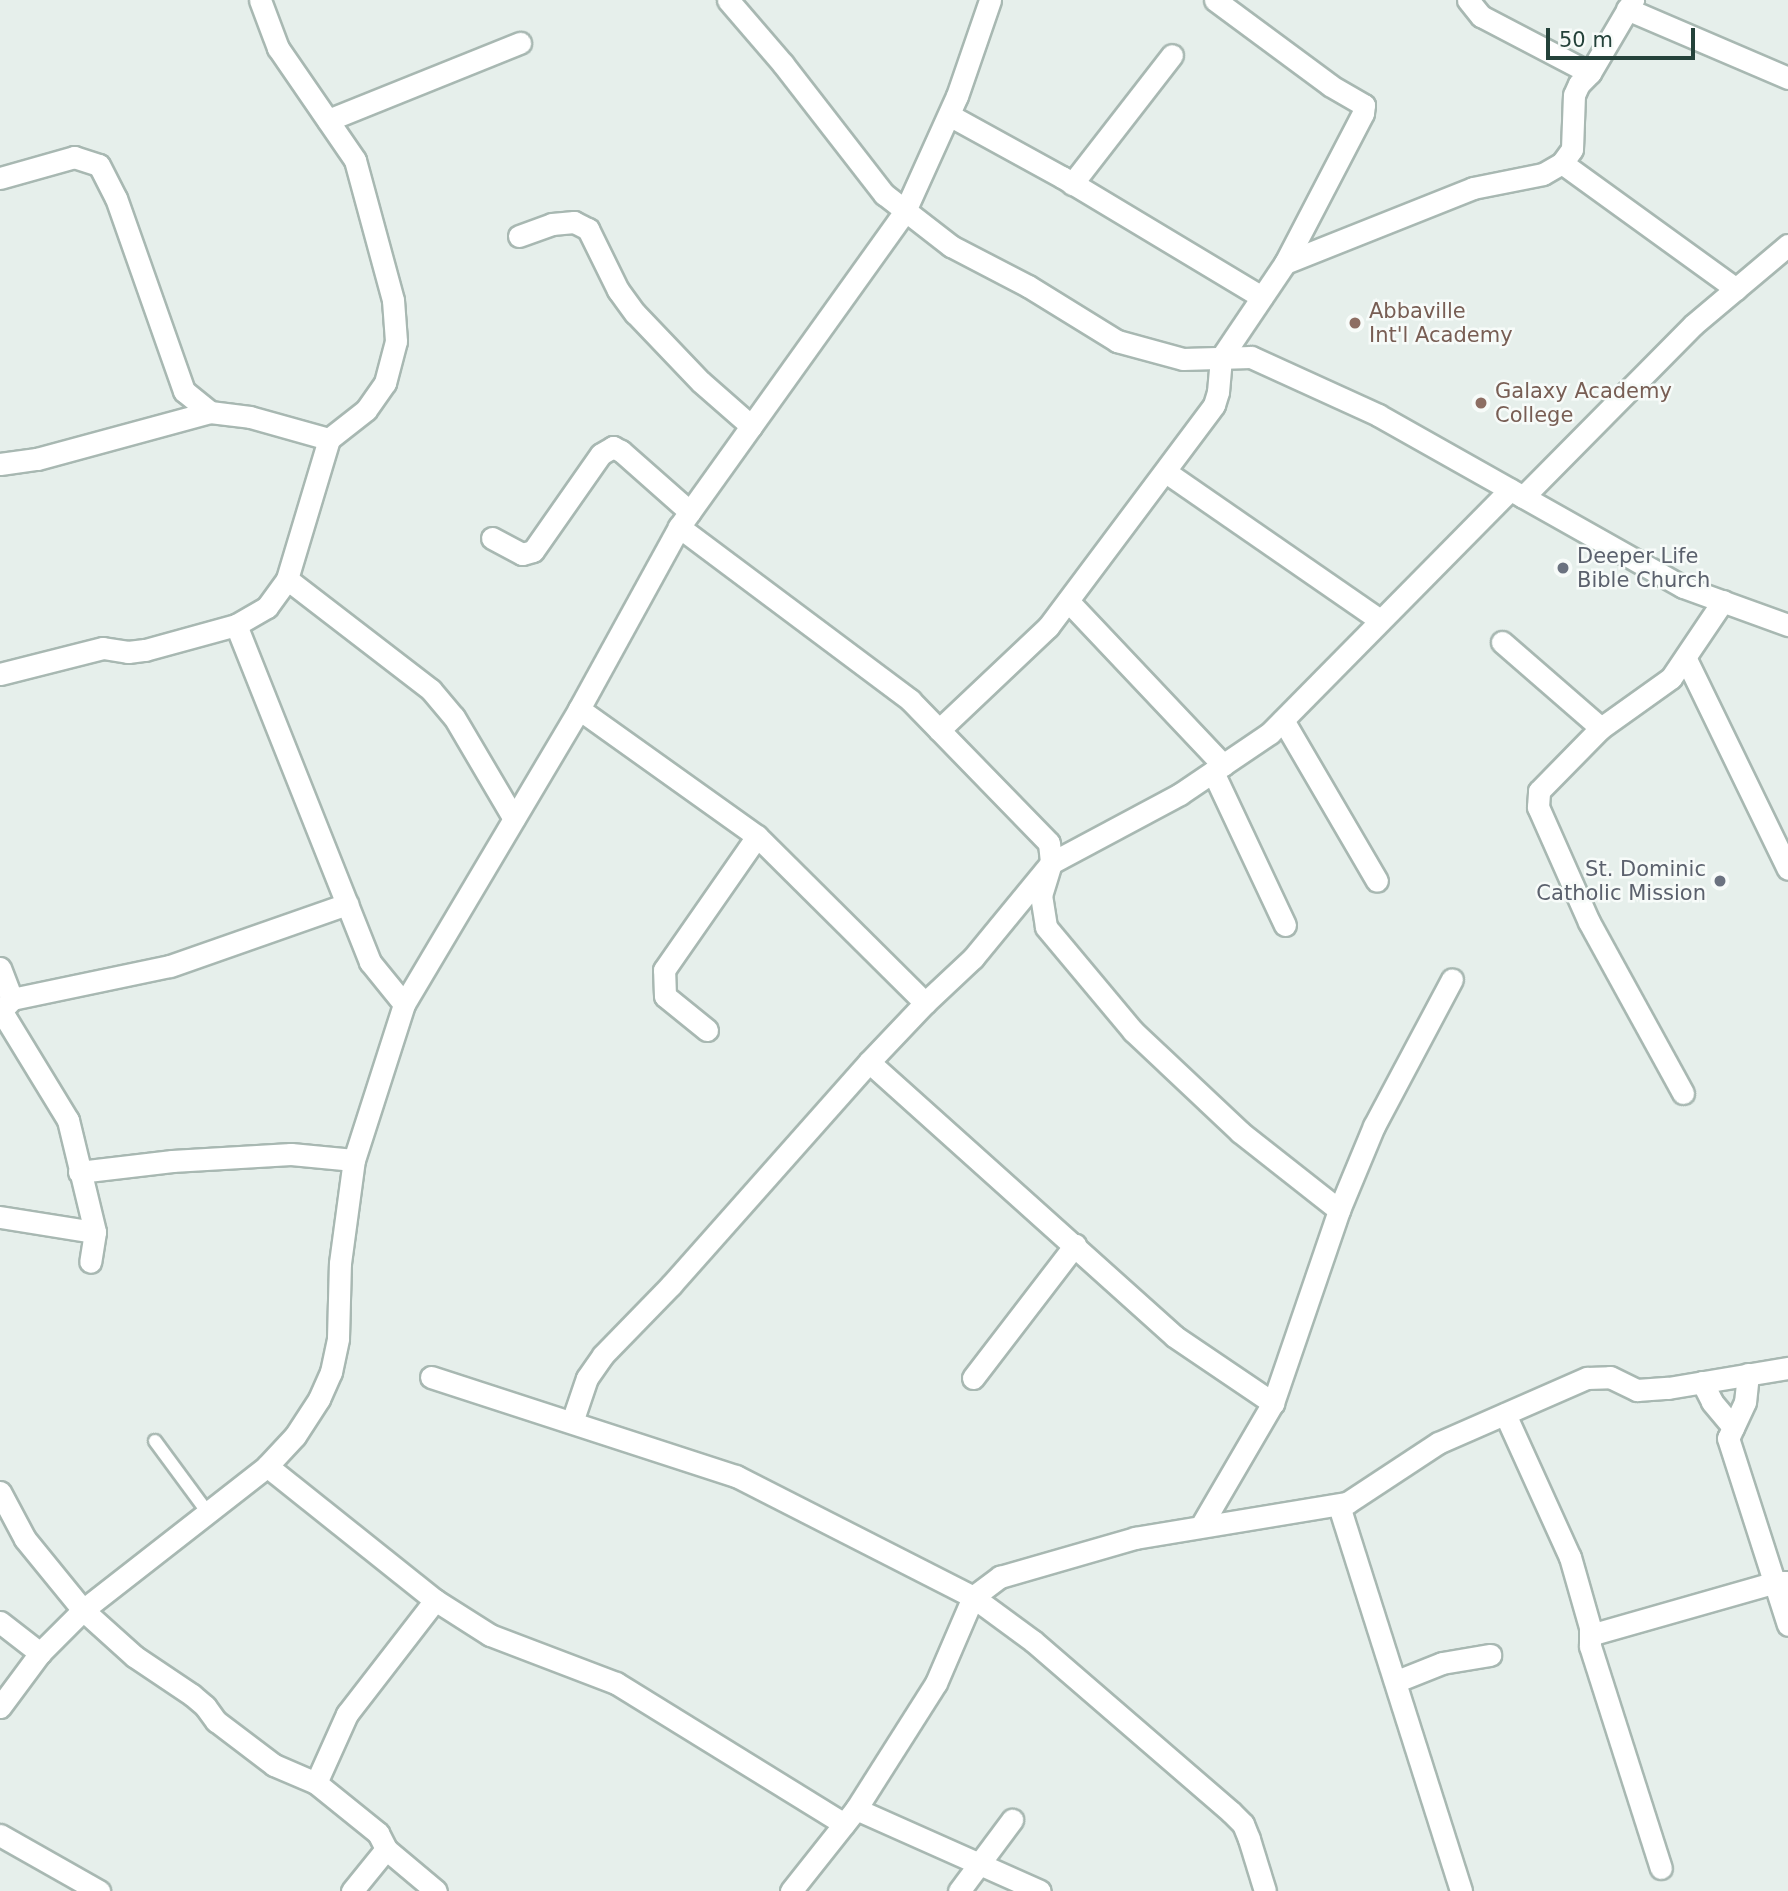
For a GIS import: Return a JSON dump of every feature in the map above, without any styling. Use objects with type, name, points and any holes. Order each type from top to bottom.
[{"type":"street","points":[[0,674],[103,648],[128,652],[145,650],[236,625],[267,607],[287,579],[329,439],[366,410],[385,383],[396,341],[393,300],[355,160],[278,48],[260,0]]},
{"type":"street","points":[[728,0],[783,64],[884,194],[951,246],[1028,286],[1117,341],[1183,359],[1251,357],[1263,362],[1378,415],[1683,587],[1788,625]]},
{"type":"street","points":[[0,1707],[40,1653],[83,1610],[267,1466],[295,1436],[319,1399],[331,1372],[338,1338],[340,1263],[354,1160],[404,1004],[579,709],[684,520],[905,211],[949,115],[990,0]]},
{"type":"street","points":[[939,730],[1048,627],[1166,472],[1213,405],[1218,392],[1221,358],[1285,263],[1364,106],[1330,85],[1215,0]]},
{"type":"street","points":[[1468,0],[1481,16],[1590,73]]},
{"type":"street","points":[[1285,263],[1473,188],[1543,174],[1562,163],[1572,149],[1574,96],[1578,84],[1590,73],[1630,4],[1788,78]]},
{"type":"street","points":[[328,120],[520,43]]},
{"type":"street","points":[[1072,184],[1172,55]]},
{"type":"street","points":[[949,115],[1072,184],[1262,297]]},
{"type":"street","points":[[0,178],[74,157],[99,165],[116,198],[184,391],[210,412]]},
{"type":"street","points":[[1562,163],[1736,289]]},
{"type":"street","points":[[519,236],[552,224],[574,222],[589,229],[618,290],[635,313],[701,382],[751,426]]},
{"type":"street","points":[[572,1422],[587,1378],[603,1355],[671,1285],[869,1062],[925,1003],[973,958],[1051,863],[1180,794],[1270,733],[1380,620],[1693,325],[1788,245]]},
{"type":"street","points":[[0,464],[37,459],[210,412],[250,417],[329,439]]},
{"type":"street","points":[[492,538],[522,554],[533,551],[601,454],[612,447],[621,451],[684,520],[910,700],[1049,843],[1051,863],[1041,895],[1046,927],[1124,1021],[1240,1132],[1339,1210]]},
{"type":"street","points":[[1166,472],[1380,620]]},
{"type":"street","points":[[287,579],[431,690],[454,718],[514,819]]},
{"type":"street","points":[[1068,601],[1218,768],[1285,925]]},
{"type":"street","points":[[1683,1093],[1589,922],[1538,807],[1539,790],[1601,728],[1671,678],[1723,601]]},
{"type":"street","points":[[236,625],[370,962],[404,1004]]},
{"type":"street","points":[[1502,642],[1601,728]]},
{"type":"street","points":[[1686,659],[1788,869]]},
{"type":"street","points":[[579,709],[757,836],[925,1003]]},
{"type":"street","points":[[1283,720],[1377,881]]},
{"type":"street","points":[[706,1030],[665,996],[664,970],[757,836]]},
{"type":"street","points":[[5,1008],[170,965],[347,904]]},
{"type":"street","points":[[0,968],[5,1008],[66,1113],[95,1232],[90,1262]]},
{"type":"street","points":[[1201,1526],[1273,1403],[1339,1210],[1374,1126],[1452,979]]},
{"type":"street","points":[[869,1062],[1174,1336],[1273,1403]]},
{"type":"street","points":[[79,1172],[172,1161],[290,1154],[354,1160]]},
{"type":"street","points":[[0,1217],[95,1232]]},
{"type":"street","points":[[973,1378],[1075,1245]]},
{"type":"street","points":[[791,1891],[850,1816],[936,1683],[973,1597],[1000,1577],[1135,1538],[1297,1509],[1339,1506],[1438,1443],[1587,1378],[1610,1377],[1637,1390],[1788,1368]]},
{"type":"street","points":[[1748,1374],[1745,1402],[1728,1438],[1782,1582],[1788,1625]]},
{"type":"street","points":[[431,1377],[736,1476],[973,1597],[1033,1641],[1237,1818],[1250,1839],[1265,1891]]},
{"type":"street","points":[[1702,1382],[1712,1402],[1733,1427]]},
{"type":"street","points":[[1505,1414],[1570,1557],[1590,1635],[1590,1646],[1661,1868]]},
{"type":"street","points":[[267,1466],[435,1600],[490,1635],[616,1684],[850,1816],[981,1863],[1040,1891]]},
{"type":"street","points":[[0,1492],[25,1539],[83,1610],[134,1656],[192,1695],[216,1721],[274,1765],[316,1783],[382,1836],[386,1849],[436,1891]]},
{"type":"street","points":[[1339,1506],[1397,1681],[1461,1891]]},
{"type":"street","points":[[1590,1635],[1782,1582]]},
{"type":"street","points":[[316,1783],[347,1714],[435,1600]]},
{"type":"street","points":[[0,1622],[40,1653]]},
{"type":"street","points":[[1397,1681],[1442,1662],[1490,1655]]},
{"type":"street","points":[[960,1891],[1012,1821]]},
{"type":"street","points":[[0,1835],[99,1891]]},
{"type":"street","points":[[352,1891],[386,1849]]},
{"type":"lane","points":[[155,1441],[208,1513]]},
{"type":"place","name":"Abbaville Int'l Academy","points":[[1355,323]]},
{"type":"place","name":"Galaxy Academy College","points":[[1481,403]]},
{"type":"place","name":"Deeper Life Bible Church","points":[[1563,568]]},
{"type":"place","name":"St. Dominic Catholic Mission","points":[[1720,881]]}]
